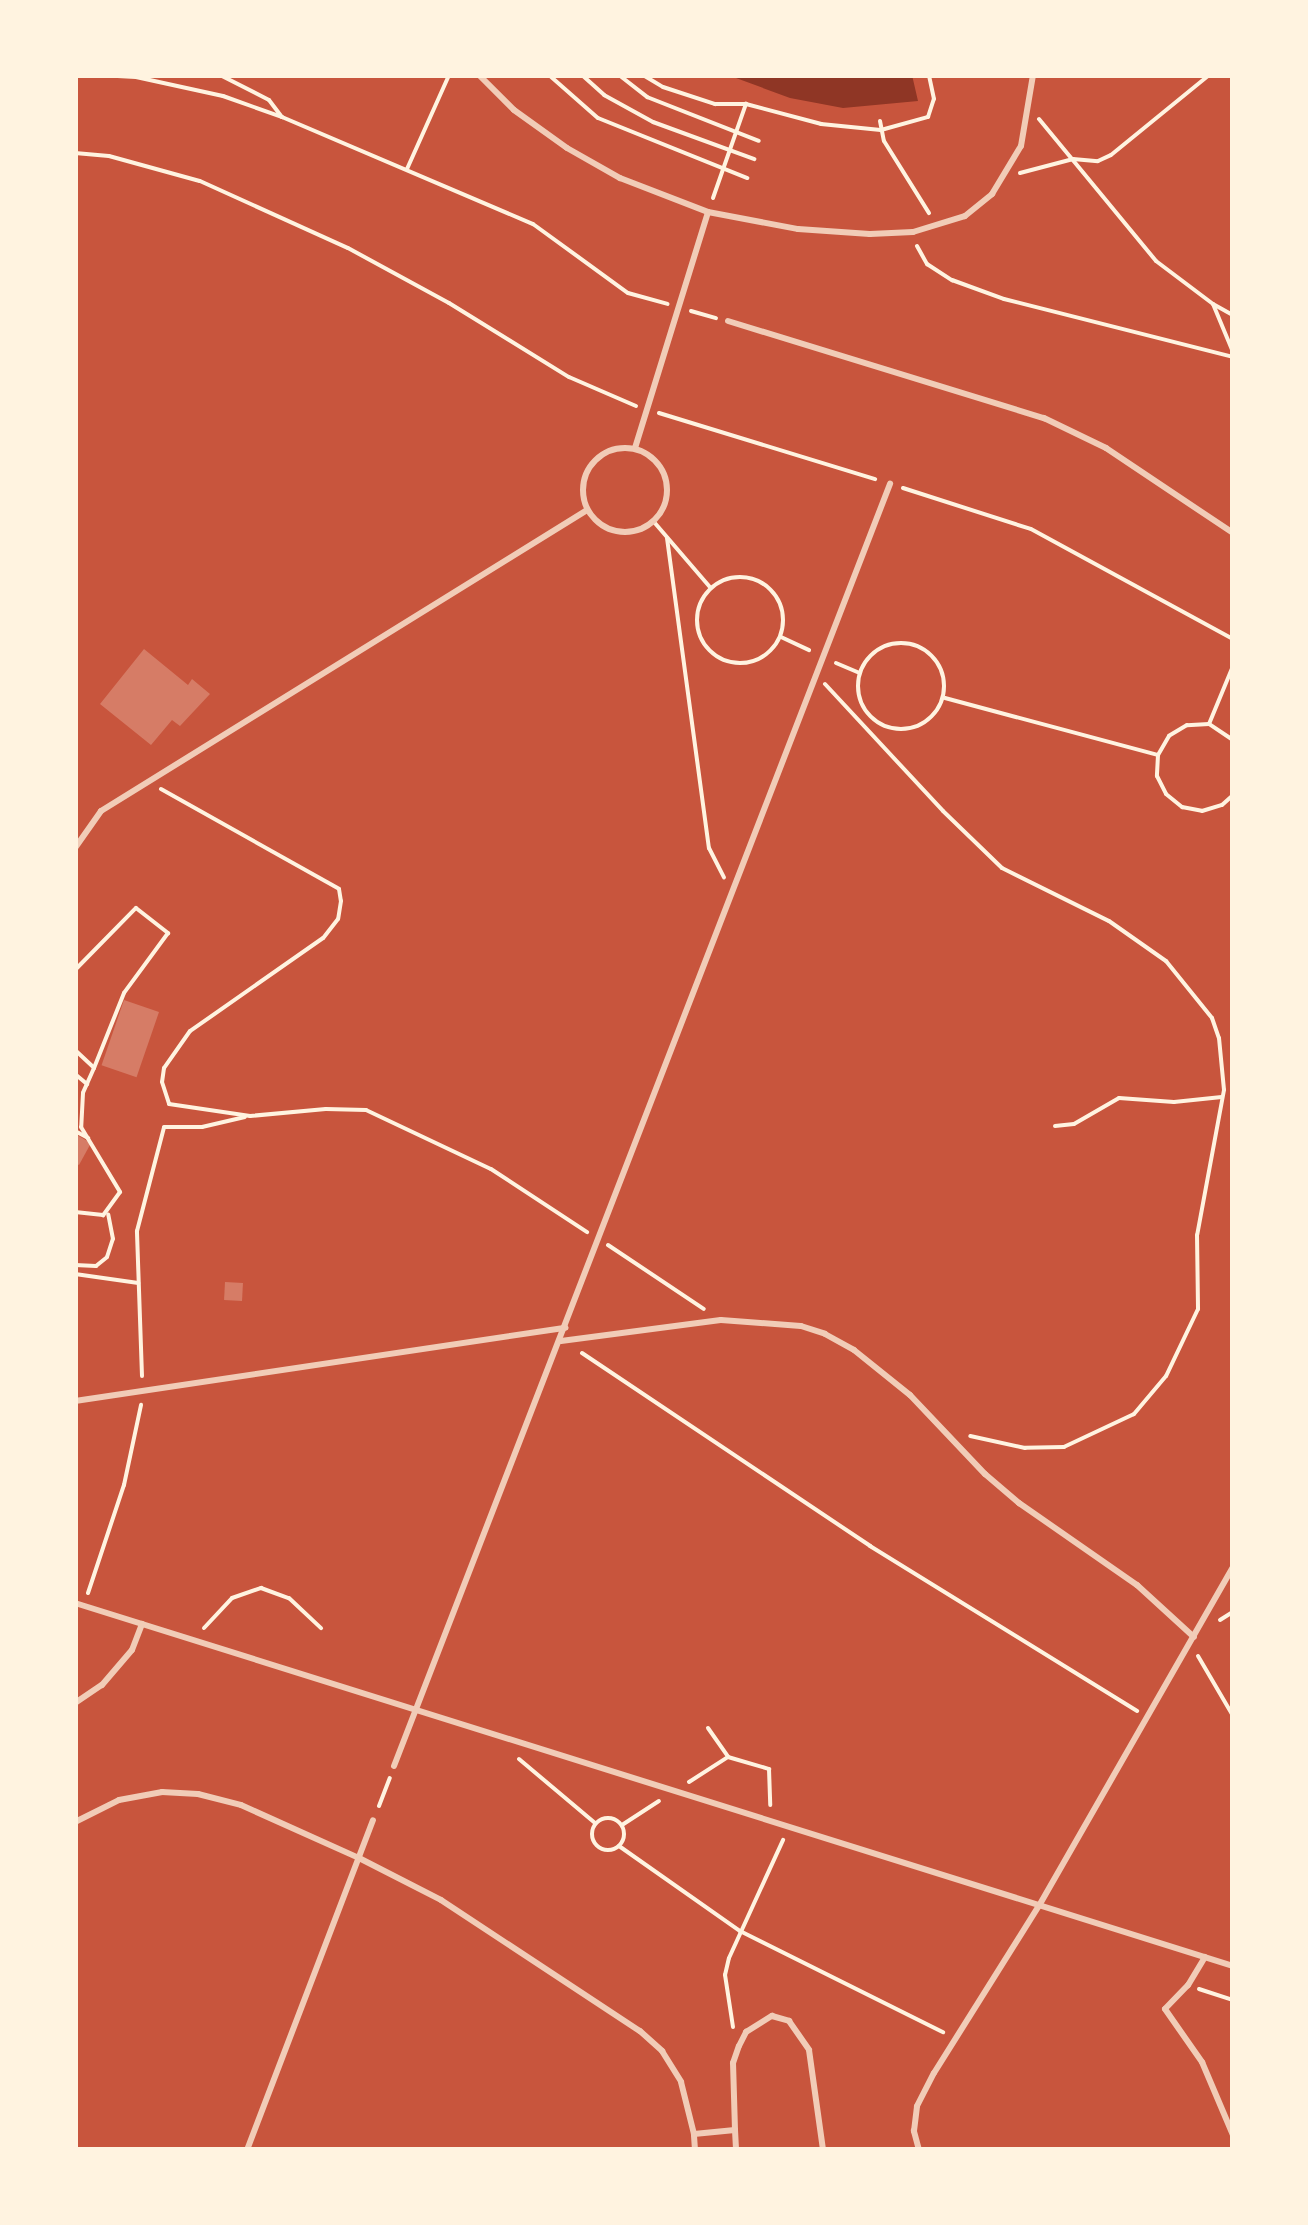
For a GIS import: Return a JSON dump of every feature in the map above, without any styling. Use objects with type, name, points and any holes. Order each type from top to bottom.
[{"type":"street","points":[[479,75],[514,110],[566,148],[620,178],[708,212],[798,229],[914,232],[964,216],[992,194],[1021,146],[1033,75]]},
{"type":"street","points":[[634,448],[708,212]]},
{"type":"street","points":[[728,321],[1044,418],[1106,448],[1233,533]]},
{"type":"street","points":[[634,448],[655,459],[666,479],[666,502],[654,522],[630,532],[605,528],[587,510],[582,486],[590,464],[610,449],[634,448]]},
{"type":"street","points":[[394,1766],[890,484]]},
{"type":"street","points":[[75,848],[101,811],[587,510]]},
{"type":"street","points":[[561,1340],[721,1320],[800,1326],[825,1334],[854,1350],[910,1395],[950,1439],[1019,1503],[1137,1585],[1194,1637]]},
{"type":"street","points":[[75,1402],[566,1328]]},
{"type":"street","points":[[918,2150],[914,2131],[916,2106],[1040,1904],[1233,1567]]},
{"type":"street","points":[[79,1605],[1233,1966]]},
{"type":"street","points":[[75,1703],[102,1685],[132,1650],[142,1624]]},
{"type":"street","points":[[75,1822],[119,1800],[162,1792],[198,1794],[241,1805],[359,1858],[440,1900],[640,2031],[662,2051],[681,2082],[695,2150]]},
{"type":"street","points":[[247,2150],[373,1820]]},
{"type":"street","points":[[1205,1957],[1188,1986],[1165,2009],[1202,2062],[1233,2135]]},
{"type":"street","points":[[736,2150],[733,2063],[746,2032],[772,2016],[789,2021],[809,2050],[823,2150]]},
{"type":"street","points":[[694,2134],[735,2130]]},
{"type":"path","points":[[99,75],[136,78],[223,96],[282,117],[533,224],[628,293]]},
{"type":"path","points":[[220,75],[269,100],[282,117]]},
{"type":"path","points":[[407,169],[448,77],[437,75]]},
{"type":"path","points":[[549,75],[598,118],[747,178]]},
{"type":"path","points":[[582,75],[604,95],[653,122],[754,159]]},
{"type":"path","points":[[618,75],[648,98],[759,141]]},
{"type":"path","points":[[643,75],[651,82],[715,104],[746,104],[821,124],[882,130],[928,117],[934,99],[929,75]]},
{"type":"path","points":[[1006,171],[1028,174],[1071,159],[1098,161],[1110,156],[1208,75]]},
{"type":"path","points":[[718,185],[746,104]]},
{"type":"path","points":[[1030,107],[1156,261],[1233,315]]},
{"type":"path","points":[[880,121],[936,225]]},
{"type":"path","points":[[914,232],[918,254],[952,280],[1021,304],[1233,355]]},
{"type":"path","points":[[1214,304],[1233,355]]},
{"type":"path","points":[[654,522],[710,587]]},
{"type":"path","points":[[668,538],[709,848],[725,878],[735,882]]},
{"type":"path","points":[[731,576],[755,578],[774,592],[784,613],[780,637],[767,654],[747,663],[724,661],[706,648],[696,628],[698,606],[710,587],[731,576]]},
{"type":"path","points":[[890,644],[912,644],[932,655],[943,674],[943,697],[933,715],[916,727],[896,730],[868,716],[857,691],[859,673],[870,654],[890,644]]},
{"type":"path","points":[[1209,724],[1233,666]]},
{"type":"path","points":[[816,674],[1002,868],[1110,921],[1166,962],[1212,1018],[1225,1070],[1198,1234],[1198,1308],[1166,1376],[1147,1400],[1118,1424],[1064,1447],[1025,1448],[975,1435],[950,1439]]},
{"type":"path","points":[[943,697],[1158,755]]},
{"type":"path","points":[[862,722],[868,716]]},
{"type":"path","points":[[1233,740],[1209,724],[1188,725],[1168,736],[1158,755],[1161,785],[1182,807],[1202,811],[1222,805],[1233,795]]},
{"type":"path","points":[[150,784],[339,889],[338,919],[323,938],[190,1030],[164,1068],[162,1082],[169,1104],[250,1116]]},
{"type":"path","points":[[75,970],[136,908],[168,933],[124,994],[87,1084],[82,1126],[94,1153],[120,1184],[118,1200],[96,1218],[75,1212]]},
{"type":"path","points":[[75,1050],[94,1068]]},
{"type":"path","points":[[75,1074],[87,1084]]},
{"type":"path","points":[[1224,1090],[1233,1092]]},
{"type":"path","points":[[1056,1126],[1074,1124],[1119,1098],[1174,1102],[1222,1097]]},
{"type":"path","points":[[79,1605],[129,1468],[143,1392],[137,1231],[164,1127],[202,1127],[250,1116],[326,1108],[366,1110],[490,1169],[721,1320]]},
{"type":"path","points":[[75,1131],[91,1140]]},
{"type":"path","points":[[75,1265],[96,1266],[107,1257],[113,1239],[107,1212]]},
{"type":"path","points":[[75,1274],[138,1283]]},
{"type":"path","points":[[561,1340],[870,1546],[1148,1718]]},
{"type":"path","points":[[197,1641],[218,1610],[245,1592],[261,1588],[289,1598],[321,1628]]},
{"type":"path","points":[[1194,1637],[1199,1662],[1233,1716]]},
{"type":"path","points":[[708,1728],[728,1756],[769,1770],[771,1821]]},
{"type":"path","points":[[686,1784],[728,1756]]},
{"type":"path","points":[[519,1759],[595,1824]]},
{"type":"path","points":[[373,1820],[394,1766]]},
{"type":"path","points":[[622,1826],[636,1816]]},
{"type":"path","points":[[612,1818],[622,1826],[624,1836],[619,1846],[606,1850],[594,1843],[595,1824],[612,1818]]},
{"type":"path","points":[[730,2018],[724,1976],[789,1826]]},
{"type":"path","points":[[619,1846],[740,1932],[956,2038]]},
{"type":"path","points":[[1188,1986],[1233,2000]]},
{"type":"shaded area","points":[[686,75],[912,75],[918,101],[843,108],[790,98],[736,78]]},
{"type":"building","points":[[144,649],[188,685],[192,679],[210,694],[180,726],[172,720],[151,745],[100,704]]},
{"type":"building","points":[[124,1000],[159,1012],[137,1077],[102,1065]]},
{"type":"building","points":[[75,1134],[91,1143],[79,1165],[75,1163]]},
{"type":"building","points":[[225,1282],[243,1283],[242,1301],[224,1300]]}]
